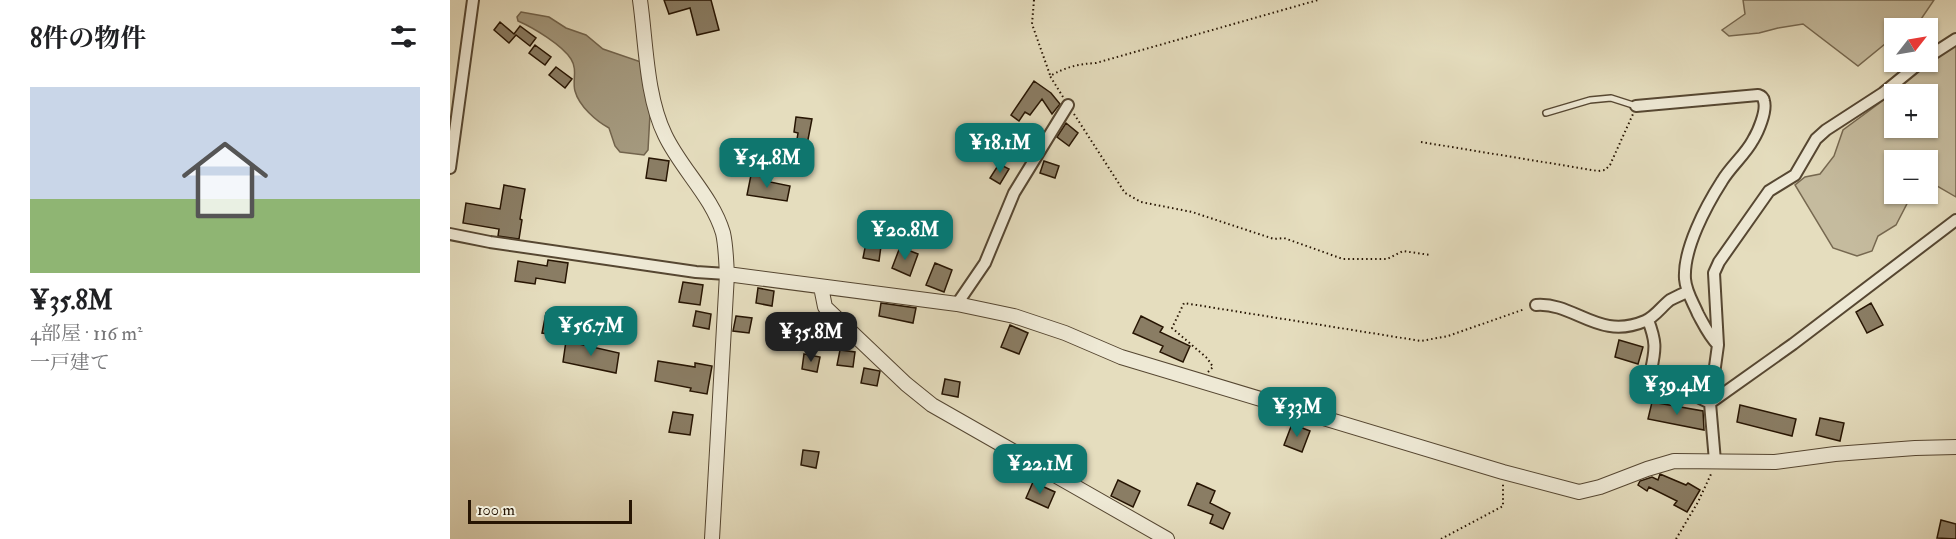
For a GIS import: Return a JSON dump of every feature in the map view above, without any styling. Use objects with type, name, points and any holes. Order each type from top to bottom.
[{"type":"street","points":[[450,168],[473,0]]},
{"type":"street","points":[[640,0],[653,101],[664,134],[713,209],[723,235],[727,274],[712,539]]},
{"type":"street","points":[[1938,51],[1956,39]]},
{"type":"street","points":[[1715,461],[1710,403],[1718,345],[1714,273],[1719,262],[1769,191],[1796,175],[1816,140],[1826,130],[1883,93],[1909,72]]},
{"type":"street","points":[[1636,106],[1758,95],[1764,101],[1763,114],[1753,140],[1722,181],[1697,230],[1687,262],[1685,278],[1688,292],[1710,337],[1718,345]]},
{"type":"street","points":[[957,304],[985,264],[1014,193],[1068,105]]},
{"type":"street","points":[[1710,403],[1793,344],[1956,220]]},
{"type":"street","points":[[450,234],[501,244],[696,272],[957,304],[1014,316],[1065,333],[1121,357],[1503,472],[1579,492],[1674,461],[1775,462],[1835,454],[1956,447]]},
{"type":"street","points":[[821,287],[825,307],[906,384],[932,405],[1167,539]]},
{"type":"street","points":[[1536,305],[1546,304],[1611,327],[1630,326],[1648,320],[1670,300],[1688,292]]},
{"type":"street","points":[[1648,320],[1655,338],[1651,370],[1655,376],[1710,403]]},
{"type":"lane","points":[[1546,113],[1590,100],[1611,98],[1636,106]]},
{"type":"path","points":[[1034,0],[1032,24],[1050,76],[1125,193],[1142,202],[1192,212],[1274,239],[1284,238],[1343,259],[1388,260],[1403,251],[1430,255]]},
{"type":"path","points":[[1050,76],[1063,68],[1096,63],[1318,0]]},
{"type":"path","points":[[1421,142],[1598,171],[1605,170],[1610,165],[1636,106]]},
{"type":"path","points":[[1201,381],[1213,367],[1207,358],[1172,328],[1184,303],[1421,341],[1448,336],[1536,305]]},
{"type":"path","points":[[1676,539],[1698,502],[1715,461]]},
{"type":"path","points":[[1441,539],[1503,506],[1503,472]]},
{"type":"shaded area","points":[[1743,0],[1934,0],[1922,18],[1884,18],[1884,45],[1858,66],[1803,24],[1759,33],[1729,36],[1722,30],[1745,14]]},
{"type":"shaded area","points":[[521,12],[549,17],[566,28],[586,35],[603,49],[644,63],[650,114],[648,150],[644,155],[620,152],[615,146],[609,128],[589,112],[577,97],[571,59],[547,37],[518,21],[517,17]]},
{"type":"shaded area","points":[[1956,43],[1956,197],[1938,186],[1938,150],[1884,150],[1884,204],[1907,204],[1896,225],[1878,236],[1872,251],[1857,256],[1833,248],[1795,185],[1805,177],[1820,174],[1834,156],[1843,130],[1884,100],[1884,138],[1938,138],[1938,84],[1903,84],[1917,72],[1938,72],[1938,54]]},
{"type":"building","points":[[664,0],[711,0],[719,30],[697,35],[690,8],[669,14]]},
{"type":"building","points":[[500,22],[514,34],[520,26],[536,38],[530,46],[516,35],[509,43],[494,30]]},
{"type":"building","points":[[535,45],[551,57],[545,65],[529,53]]},
{"type":"building","points":[[556,67],[572,79],[565,88],[549,75]]},
{"type":"building","points":[[1034,81],[1051,93],[1060,104],[1052,114],[1042,99],[1030,115],[1025,112],[1019,121],[1011,115]]},
{"type":"building","points":[[796,117],[812,119],[804,160],[794,158],[798,133],[794,132]]},
{"type":"building","points":[[1066,123],[1078,133],[1069,146],[1057,137]]},
{"type":"building","points":[[996,135],[1009,143],[1002,157],[988,149]]},
{"type":"building","points":[[769,140],[779,141],[776,161],[765,159]]},
{"type":"building","points":[[649,158],[669,161],[666,181],[646,178]]},
{"type":"building","points":[[1044,161],[1059,166],[1055,178],[1040,173]]},
{"type":"building","points":[[999,164],[1009,169],[1000,184],[990,178]]},
{"type":"building","points":[[751,175],[771,178],[770,182],[790,186],[787,201],[747,195]]},
{"type":"building","points":[[504,185],[525,189],[519,239],[498,236],[499,229],[463,223],[466,203],[500,209]]},
{"type":"building","points":[[866,243],[881,246],[879,261],[863,258]]},
{"type":"building","points":[[900,247],[918,254],[910,276],[892,268]]},
{"type":"building","points":[[548,260],[568,263],[565,283],[536,278],[535,284],[515,281],[518,261],[547,266]]},
{"type":"building","points":[[935,263],[952,270],[944,292],[926,285]]},
{"type":"building","points":[[683,282],[703,285],[700,305],[679,302]]},
{"type":"building","points":[[758,288],[774,291],[772,306],[756,303]]},
{"type":"building","points":[[881,303],[916,308],[913,323],[879,316]]},
{"type":"building","points":[[1871,303],[1883,325],[1867,333],[1856,312]]},
{"type":"building","points":[[696,311],[711,314],[709,329],[693,326]]},
{"type":"building","points":[[546,313],[566,316],[563,336],[542,333]]},
{"type":"building","points":[[736,316],[752,318],[749,333],[733,331]]},
{"type":"building","points":[[1141,316],[1163,327],[1160,332],[1190,346],[1183,362],[1160,352],[1163,346],[1133,333]]},
{"type":"building","points":[[1010,325],[1028,333],[1019,354],[1001,347]]},
{"type":"building","points":[[1619,340],[1643,347],[1638,364],[1615,357]]},
{"type":"building","points":[[566,341],[619,353],[616,373],[563,362]]},
{"type":"building","points":[[840,350],[855,352],[853,367],[837,365]]},
{"type":"building","points":[[804,354],[820,357],[817,372],[802,369]]},
{"type":"building","points":[[658,361],[695,367],[695,363],[712,366],[707,394],[690,391],[691,388],[655,381]]},
{"type":"building","points":[[864,368],[880,371],[877,386],[861,383]]},
{"type":"building","points":[[945,379],[960,382],[958,397],[942,394]]},
{"type":"building","points":[[1652,402],[1703,411],[1704,430],[1648,419]]},
{"type":"building","points":[[1740,405],[1796,419],[1792,436],[1737,422]]},
{"type":"building","points":[[673,412],[693,415],[690,435],[669,432]]},
{"type":"building","points":[[1820,418],[1844,423],[1840,441],[1816,435]]},
{"type":"building","points":[[1292,424],[1310,431],[1302,452],[1284,445]]},
{"type":"building","points":[[803,450],[819,452],[816,468],[801,465]]},
{"type":"building","points":[[1660,474],[1686,485],[1688,483],[1700,490],[1687,512],[1674,505],[1677,501],[1649,487],[1647,491],[1638,485],[1640,481],[1652,477],[1658,480]]},
{"type":"building","points":[[1118,480],[1140,491],[1133,507],[1111,496]]},
{"type":"building","points":[[1033,482],[1055,492],[1048,508],[1026,498]]},
{"type":"building","points":[[1197,483],[1215,491],[1210,503],[1230,513],[1223,529],[1210,523],[1213,515],[1188,505]]},
{"type":"building","points":[[1941,520],[1956,524],[1956,539],[1937,538]]}]
